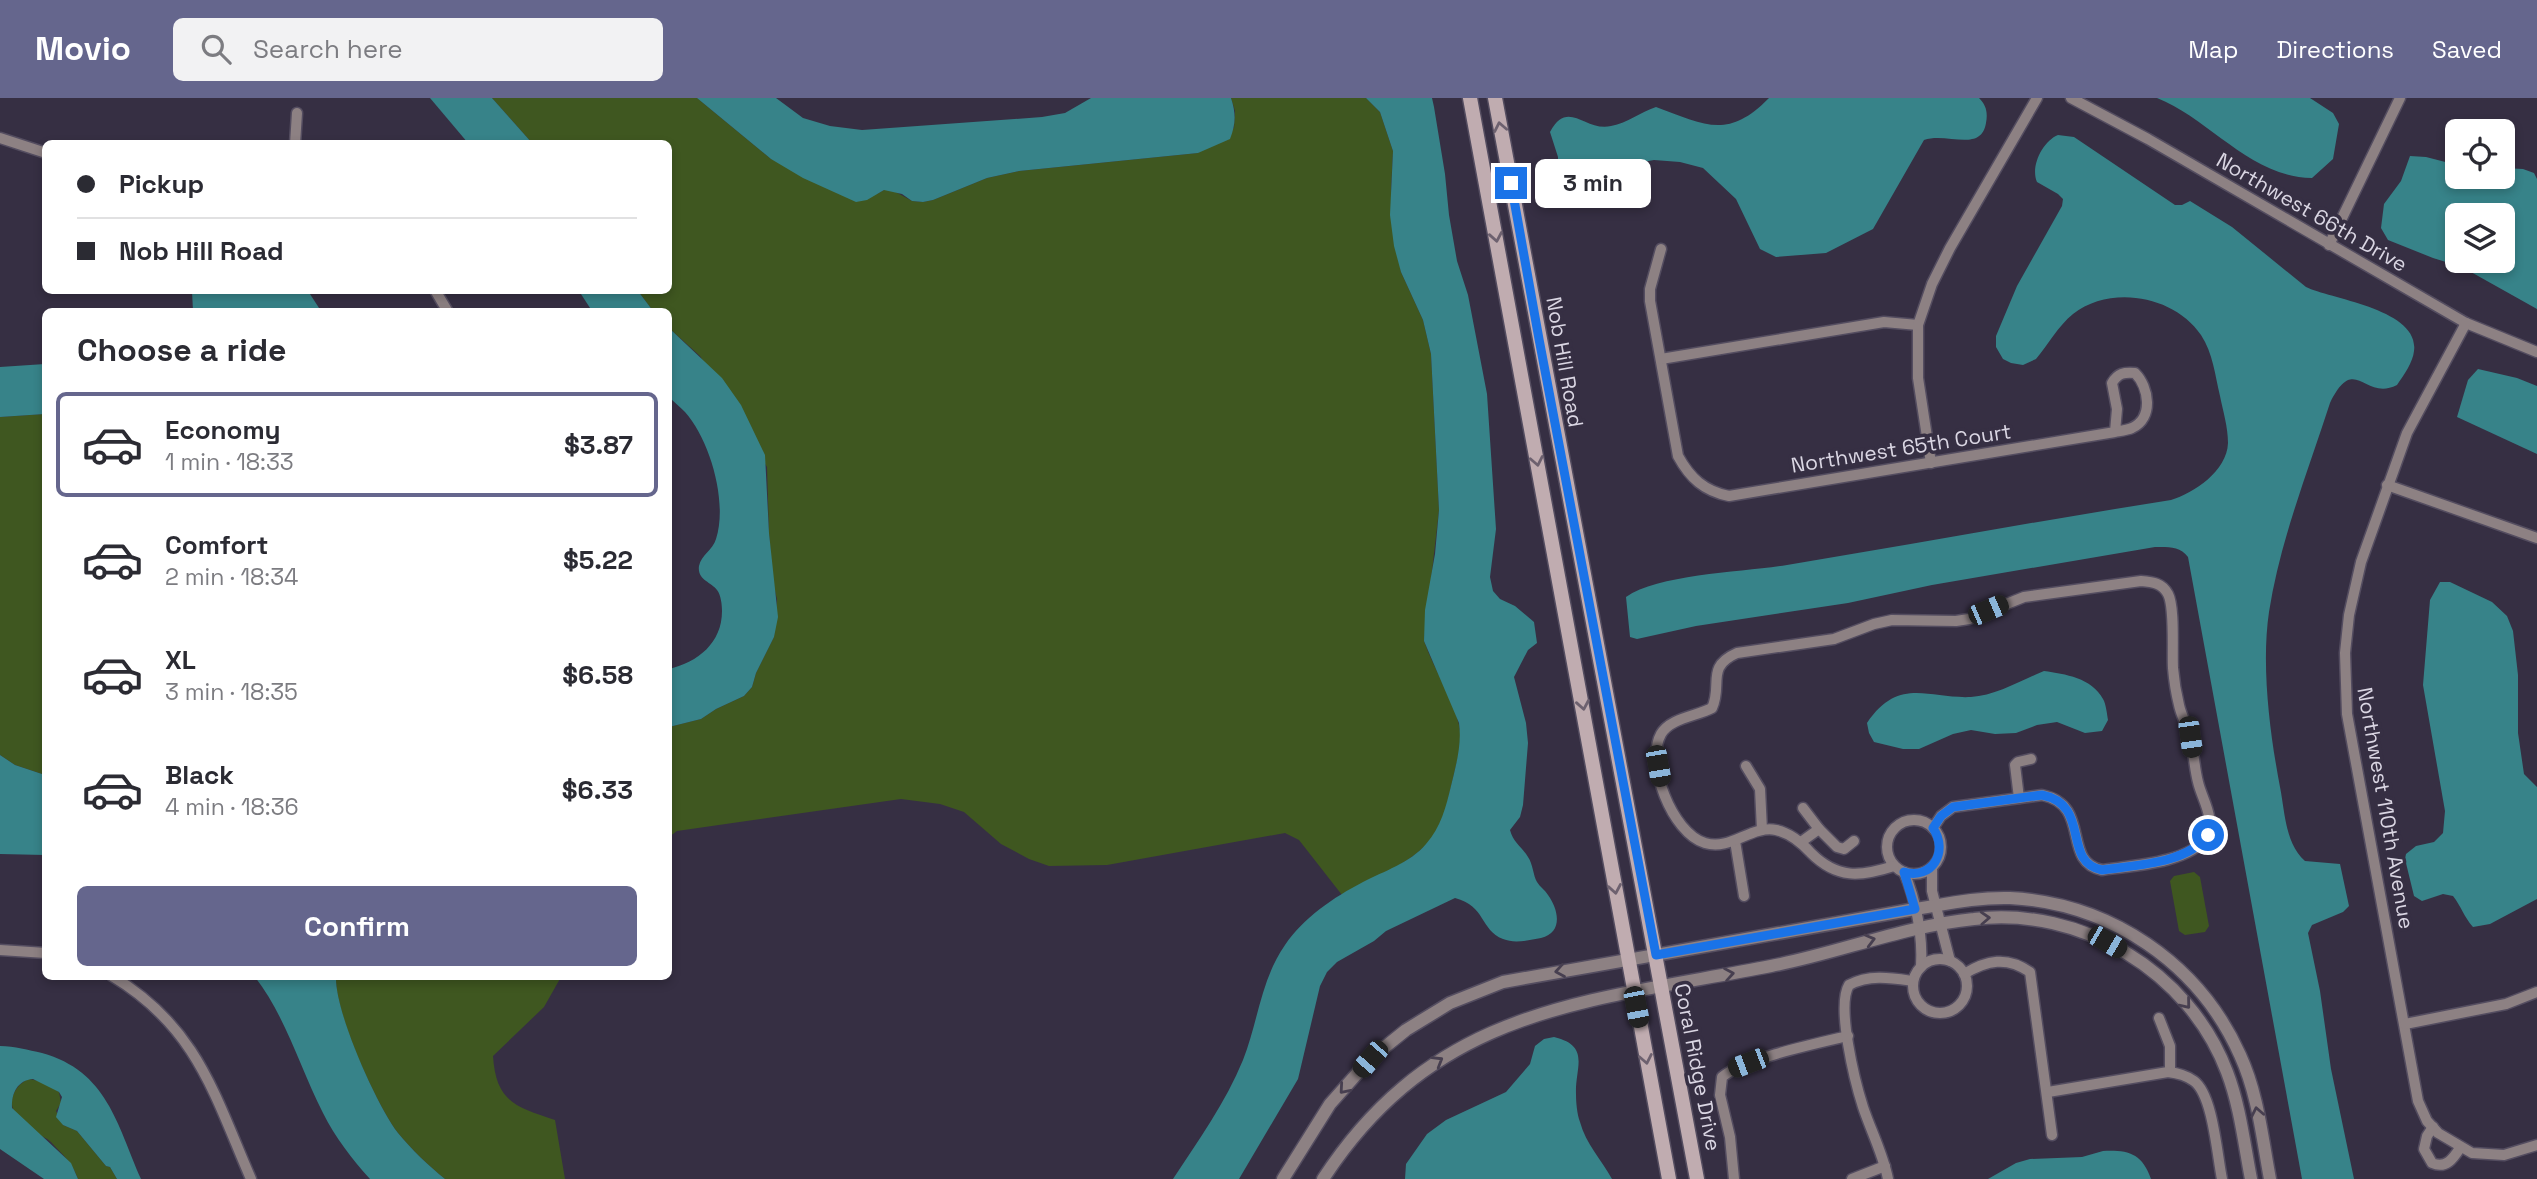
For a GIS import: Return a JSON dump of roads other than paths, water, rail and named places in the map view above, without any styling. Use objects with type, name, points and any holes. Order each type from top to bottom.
[{"type":"main road","points":[[1470,98],[1669,1179]]},
{"type":"main road","name":"Nob Hill Road","points":[[1495,98],[1594,633]]},
{"type":"main road","name":"Coral Ridge Drive","points":[[1594,633],[1697,1179]]},
{"type":"street","points":[[1931,463],[1918,377],[1918,325],[1932,284],[1950,248],[2037,98]]},
{"type":"street","name":"Northwest 66th Drive","points":[[2071,98],[2148,139],[2466,323],[2537,352]]},
{"type":"street","points":[[2329,245],[2400,98]]},
{"type":"street","points":[[295,140],[297,113]]},
{"type":"street","points":[[0,138],[42,152]]},
{"type":"street","points":[[1661,249],[1650,289],[1661,359],[1884,322],[1918,325]]},
{"type":"street","name":"Northwest 110th Avenue","points":[[2455,1145],[2427,1121],[2418,1101],[2347,714],[2345,653],[2349,615],[2361,562],[2387,485],[2418,408],[2466,323]]},
{"type":"street","name":"Northwest 65th Court","points":[[1661,359],[1678,456],[1696,481],[1706,489],[1728,496],[1931,463],[2115,432],[2132,429],[2146,413],[2147,400],[2142,380],[2135,373],[2125,372],[2117,376],[2112,383],[2117,409],[2115,432]]},
{"type":"street","points":[[2387,485],[2537,538]]},
{"type":"street","points":[[1932,867],[1917,874],[1899,869],[1849,875],[1833,870],[1801,842],[1778,831],[1762,830],[1722,845],[1693,839],[1669,810],[1662,790],[1657,746],[1661,733],[1670,724],[1712,708],[1716,700],[1715,677],[1720,664],[1737,653],[1834,639],[1892,620],[1938,622],[1969,619],[2007,602],[2047,593],[2141,581],[2163,587],[2170,597],[2173,673],[2179,708],[2190,737],[2197,780],[2208,807],[2208,835],[2201,844],[2187,853],[2102,870],[2091,868],[2084,861],[2064,804],[2054,797],[2042,795],[1953,807],[1941,816],[1933,828]]},
{"type":"street","points":[[2019,798],[2015,765],[2031,759]]},
{"type":"street","points":[[1746,766],[1760,789],[1762,830]]},
{"type":"street","points":[[1803,808],[1837,847],[1844,849],[1854,841]]},
{"type":"street","points":[[1910,820],[1927,823],[1933,828],[1941,844],[1937,860],[1932,867],[1930,879],[1950,961],[1964,974],[1967,983],[1962,1001],[1956,1008],[1938,1014],[1929,1012],[1915,999],[1913,981],[1921,967],[1922,952],[1915,909],[1899,869],[1889,859],[1887,842],[1895,827],[1910,820]]},
{"type":"street","points":[[1801,842],[1819,829]]},
{"type":"street","points":[[1735,841],[1744,896]]},
{"type":"street","points":[[1283,1179],[1330,1104],[1370,1059],[1406,1030],[1450,1003],[1503,982],[1915,909],[2007,898],[2045,901],[2083,911],[2121,927],[2165,956],[2202,993],[2240,1055],[2255,1097],[2270,1179]]},
{"type":"street","points":[[1323,1179],[1362,1126],[1399,1089],[1430,1065],[1516,1021],[1561,1007],[1633,991],[1774,966],[1941,924],[1974,918],[2010,917],[2046,921],[2080,930],[2107,942],[2162,977],[2184,1000],[2217,1050],[2236,1102],[2251,1179]]},
{"type":"street","points":[[0,950],[42,953]]},
{"type":"street","points":[[1921,967],[1935,960],[1950,961]]},
{"type":"street","points":[[1964,974],[1977,966],[2001,960],[2018,964],[2030,972],[2052,1135]]},
{"type":"street","points":[[1888,1179],[1863,1107],[1848,1036],[1845,992],[1849,985],[1856,981],[1880,977],[1913,981]]},
{"type":"street","points":[[119,980],[160,1012],[183,1037],[200,1063],[251,1179]]},
{"type":"street","points":[[2405,1024],[2507,1004],[2537,992]]},
{"type":"street","points":[[2159,1018],[2170,1046],[2170,1072]]},
{"type":"street","points":[[1734,1179],[1730,1137],[1720,1095],[1722,1077],[1730,1070],[1748,1063],[1848,1036]]},
{"type":"street","points":[[2048,1092],[2170,1072],[2194,1081],[2202,1089],[2207,1101],[2222,1179]]},
{"type":"street","points":[[2433,1127],[2427,1136],[2424,1149],[2432,1163],[2443,1165],[2449,1162],[2455,1145],[2486,1155],[2504,1155],[2537,1144]]},
{"type":"street","points":[[1852,1179],[1885,1166]]}]
